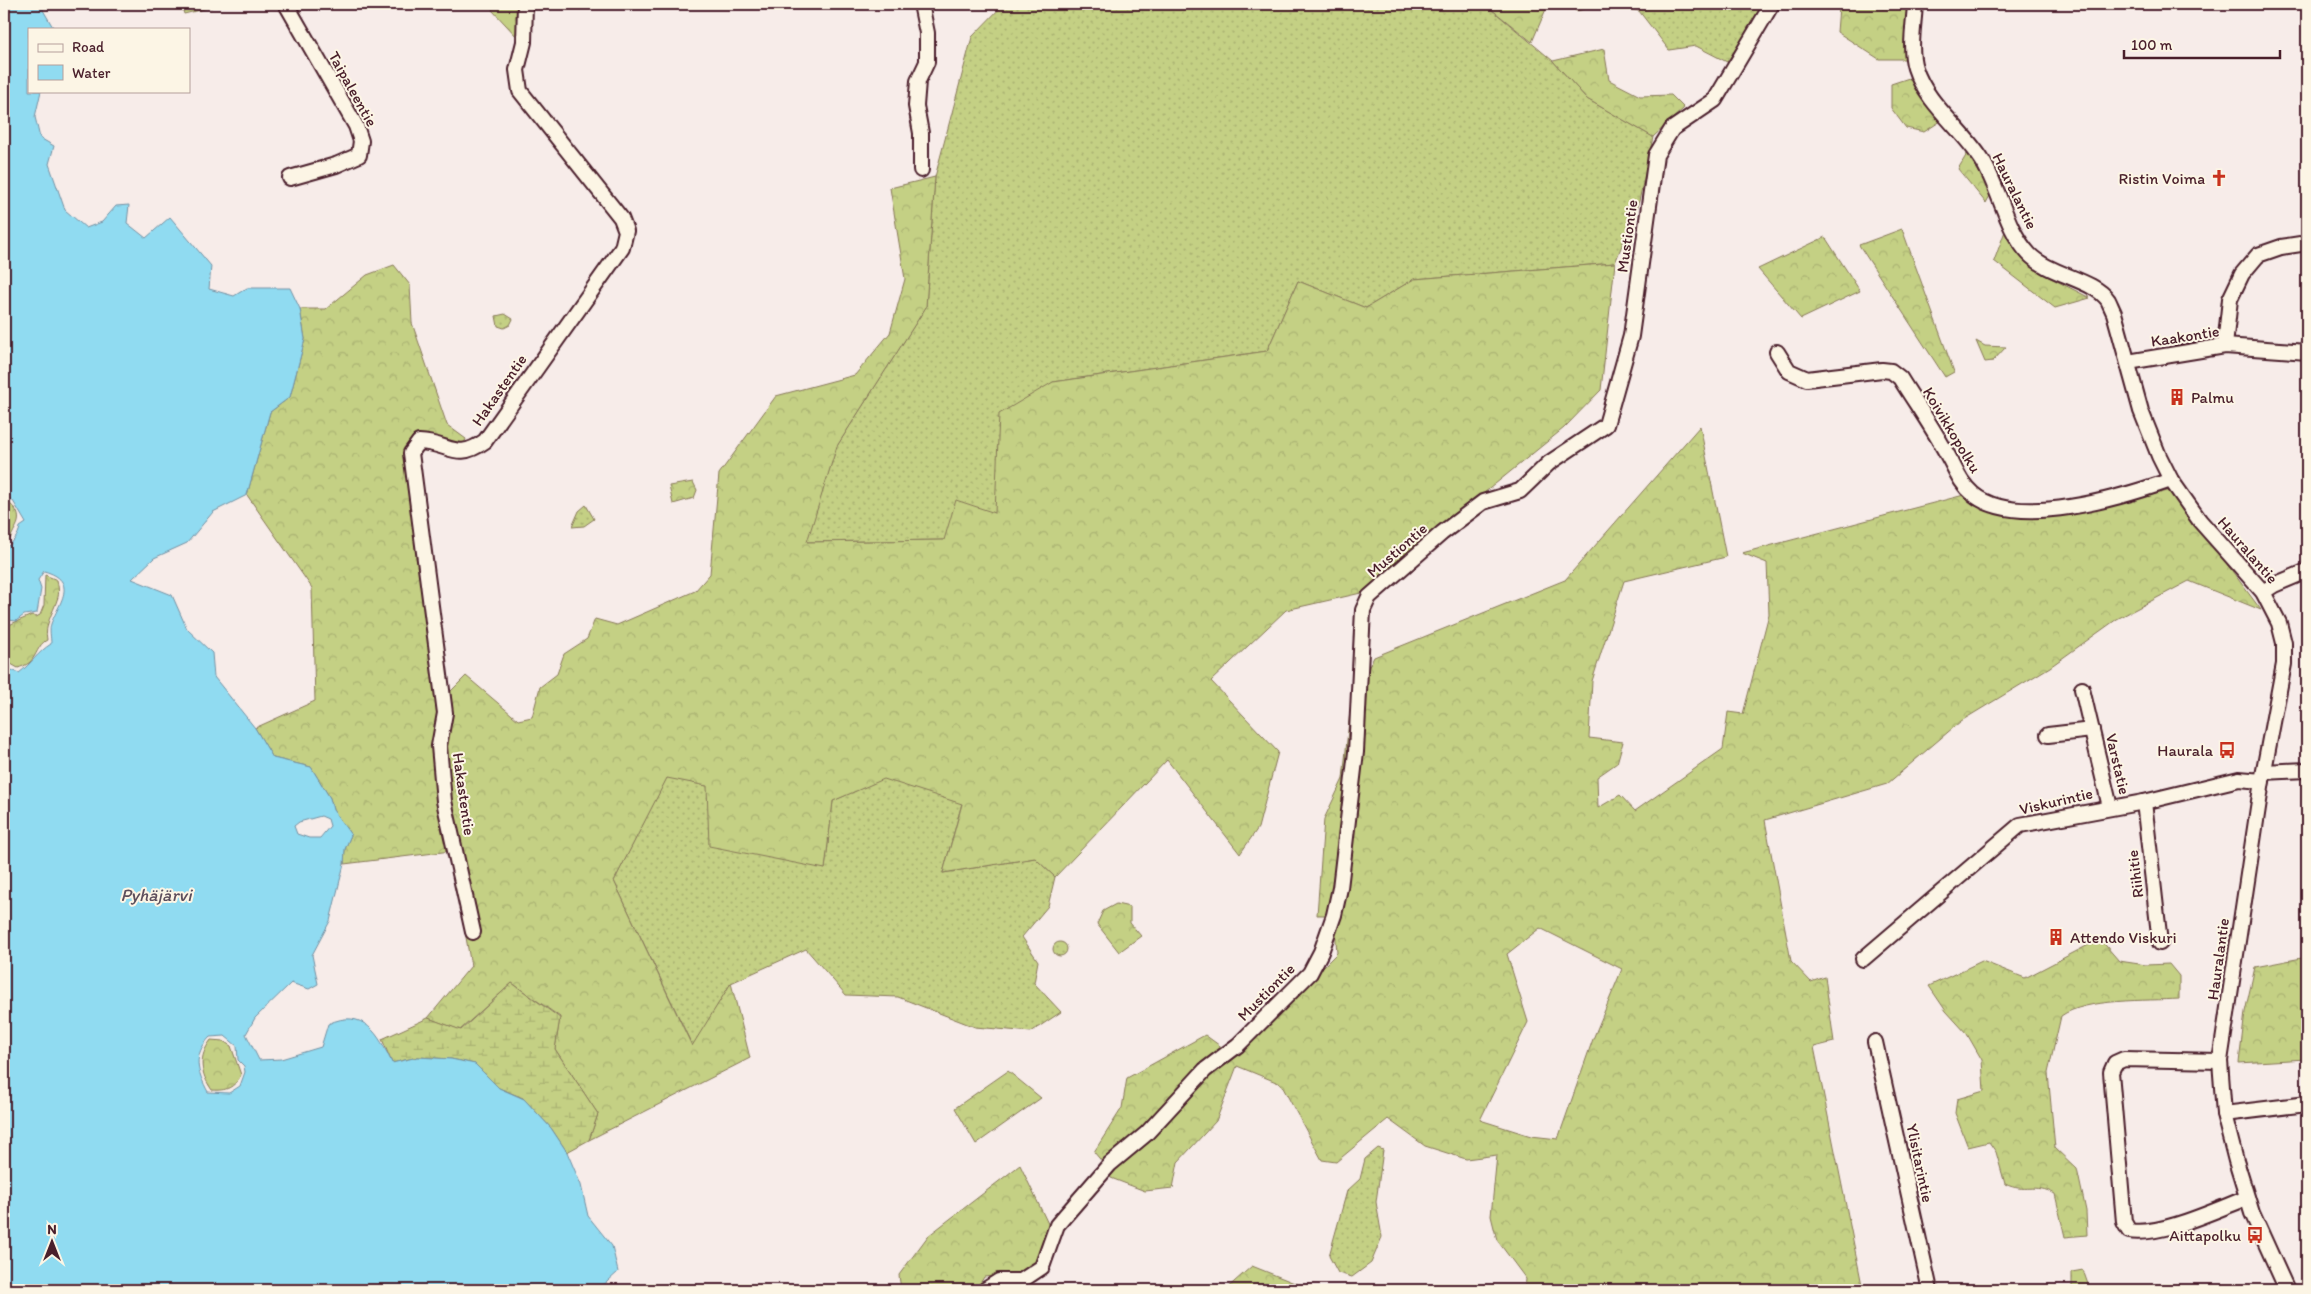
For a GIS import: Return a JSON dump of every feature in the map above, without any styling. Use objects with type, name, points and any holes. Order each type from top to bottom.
[{"type":"street","name":"Taipaleentie","points":[[286,4],[356,126],[361,141],[359,155],[336,165],[290,178]]},
{"type":"street","name":"Hakastentie","points":[[473,932],[444,800],[439,746],[445,713],[411,453],[420,442],[432,443],[457,451],[472,450],[485,441],[622,248],[626,231],[621,218],[520,91],[517,70],[524,42],[525,4]]},
{"type":"street","points":[[921,4],[927,34],[927,62],[918,81],[916,106],[921,133],[921,170]]},
{"type":"street","name":"Mustiontie","points":[[985,1290],[999,1281],[1021,1281],[1042,1268],[1057,1225],[1110,1164],[1146,1134],[1205,1070],[1238,1045],[1310,973],[1324,943],[1340,888],[1356,752],[1362,620],[1366,604],[1370,597],[1401,568],[1483,502],[1520,491],[1549,462],[1606,425],[1631,336],[1656,156],[1672,129],[1715,100],[1772,4]]},
{"type":"street","name":"Hauralantie","points":[[1915,4],[1913,60],[1924,89],[1960,130],[1981,158],[2010,224],[2030,255],[2060,274],[2094,289],[2108,300],[2114,314],[2141,411],[2158,456],[2171,480],[2221,547],[2263,592],[2279,623],[2284,643],[2284,664],[2263,776],[2220,1061],[2224,1114],[2247,1198],[2287,1290]]},
{"type":"street","points":[[2225,346],[2230,299],[2242,274],[2258,255],[2307,243]]},
{"type":"street","name":"Kaakontie","points":[[2128,362],[2225,346],[2307,352]]},
{"type":"street","name":"Koivikkopolku","points":[[1777,352],[1789,371],[1808,379],[1882,370],[1891,371],[1900,378],[1948,456],[1961,482],[1973,494],[1992,505],[2035,509],[2070,507],[2126,495],[2171,480]]},
{"type":"street","points":[[2263,592],[2274,585],[2307,571]]},
{"type":"street","name":"Varstatie","points":[[2082,689],[2110,807]]},
{"type":"street","name":"Varstatie","points":[[2048,735],[2092,730]]},
{"type":"street","name":"Viskurintie","points":[[1862,959],[2020,825],[2144,802],[2242,780],[2307,770]]},
{"type":"street","name":"Riihitie","points":[[2144,802],[2160,942]]},
{"type":"street","name":"Ylisitarintie","points":[[1876,1042],[1930,1290]]},
{"type":"street","points":[[2220,1061],[2124,1059],[2114,1063],[2110,1072],[2124,1222],[2129,1231],[2144,1231],[2194,1218],[2247,1198]]},
{"type":"street","points":[[2224,1114],[2307,1104]]},
{"type":"green space","points":[[181,4],[211,4],[212,7],[184,14]]},
{"type":"green space","points":[[496,4],[524,4],[519,39],[492,10]]},
{"type":"green space","points":[[1004,4],[1485,4],[1553,61],[1587,99],[1653,137],[1639,201],[1615,263],[1414,279],[1366,308],[1298,281],[1267,351],[1053,382],[995,513],[945,540],[806,542],[837,446],[926,307],[935,177],[972,37]]},
{"type":"green space","points":[[1485,4],[1555,4],[1546,9],[1532,42]]},
{"type":"green space","points":[[1568,4],[1589,4],[1588,8],[1576,11]]},
{"type":"green space","points":[[1626,4],[1766,4],[1727,62],[1696,46],[1669,50],[1639,11],[1629,9]]},
{"type":"green space","points":[[1853,4],[1869,4],[1883,9],[1900,4],[1908,4],[1908,59],[1879,59],[1837,32],[1839,7]]},
{"type":"green space","points":[[1604,49],[1609,80],[1640,96],[1671,95],[1684,108],[1653,137],[1587,99],[1553,61]]},
{"type":"green space","points":[[1915,76],[1944,119],[1924,132],[1906,128],[1891,108],[1891,84]]},
{"type":"green space","points":[[1967,154],[1992,192],[1986,203],[1958,169]]},
{"type":"green space","points":[[935,177],[926,307],[837,446],[807,542],[944,540],[956,500],[995,513],[999,414],[1053,382],[1267,351],[1298,281],[1366,308],[1414,279],[1615,263],[1601,390],[1564,428],[1361,593],[1286,610],[1211,681],[1278,752],[1258,828],[1240,854],[1167,760],[1055,877],[1035,858],[943,873],[962,804],[884,779],[833,801],[825,869],[709,846],[707,786],[667,778],[614,881],[692,1046],[731,983],[750,1058],[589,1140],[598,1114],[555,1049],[560,1017],[512,983],[460,1030],[428,1018],[471,966],[451,851],[344,864],[345,849],[351,835],[333,810],[330,798],[311,767],[273,758],[255,728],[315,701],[312,588],[247,495],[270,412],[290,397],[305,339],[300,309],[326,309],[367,275],[394,265],[410,285],[412,323],[447,425],[466,439],[463,446],[416,439],[440,702],[466,676],[518,720],[532,717],[540,687],[557,674],[564,654],[587,639],[595,619],[617,625],[695,591],[710,574],[719,474],[776,396],[855,375],[890,333],[905,279],[890,188]]},
{"type":"green space","points":[[1902,229],[1954,372],[1945,377],[1859,245]]},
{"type":"green space","points":[[2005,231],[2039,272],[2090,298],[2055,308],[1994,261]]},
{"type":"green space","points":[[1825,237],[1860,291],[1801,319],[1758,269]]},
{"type":"green space","points":[[505,314],[513,319],[510,325],[504,328],[498,326],[496,316]]},
{"type":"green space","points":[[1976,341],[1985,346],[2006,347],[1993,361],[1985,362]]},
{"type":"green space","points":[[1700,426],[1726,557],[1624,581],[1592,681],[1589,738],[1623,742],[1617,763],[1597,777],[1598,808],[1620,795],[1635,811],[1723,749],[1728,712],[1743,714],[1769,614],[1767,563],[1742,553],[1964,495],[1984,505],[2093,509],[2172,490],[2261,610],[2189,581],[2117,619],[2050,667],[1961,721],[1887,784],[1765,820],[1791,961],[1811,982],[1825,977],[1834,1042],[1814,1047],[1863,1290],[1525,1290],[1526,1279],[1497,1240],[1491,1216],[1497,1155],[1466,1159],[1425,1146],[1388,1119],[1336,1162],[1322,1160],[1281,1084],[1237,1066],[1216,1121],[1178,1162],[1173,1188],[1145,1191],[1111,1178],[1104,1164],[1094,1152],[1122,1108],[1127,1078],[1205,1035],[1234,1056],[1337,953],[1334,915],[1317,915],[1324,819],[1343,779],[1351,701],[1374,657],[1565,580]],"holes":[[[1540,928],[1622,969],[1593,1039],[1558,1139],[1531,1136],[1480,1120],[1528,1022],[1507,954]]]},
{"type":"green space","points":[[693,482],[697,490],[694,498],[673,504],[669,486]]},
{"type":"green space","points":[[4,500],[15,509],[18,520],[8,542],[4,546]]},
{"type":"green space","points":[[586,505],[594,519],[584,526],[572,527],[579,511]]},
{"type":"green space","points":[[45,575],[57,580],[59,592],[48,624],[47,640],[29,663],[18,668],[4,660],[5,631],[11,624],[32,615],[36,617],[40,615],[44,605]]},
{"type":"green space","points":[[667,777],[707,786],[825,869],[833,801],[884,778],[962,803],[943,873],[1035,858],[1055,877],[1048,906],[1022,937],[1038,961],[1034,983],[1061,1012],[1031,1032],[975,1027],[898,997],[846,995],[806,949],[731,983],[693,1047],[614,881]]},
{"type":"green space","points":[[1116,904],[1130,907],[1130,923],[1141,936],[1119,952],[1097,924],[1103,911]]},
{"type":"green space","points":[[2100,939],[2119,961],[2146,965],[2169,964],[2179,976],[2179,999],[2101,1003],[2072,1010],[2061,1016],[2048,1073],[2055,1148],[2077,1169],[2086,1211],[2087,1235],[2065,1237],[2055,1194],[2041,1189],[2019,1188],[2005,1184],[1996,1152],[1989,1142],[1968,1147],[1955,1113],[1957,1099],[1984,1091],[1982,1060],[1967,1034],[1946,1011],[1929,986],[1982,961],[2025,978]]},
{"type":"green space","points":[[1060,942],[1065,944],[1067,949],[1065,954],[1060,956],[1055,954],[1053,949],[1055,944]]},
{"type":"green space","points":[[2307,957],[2307,978],[2304,979],[2306,1059],[2239,1063],[2245,1012],[2255,967]]},
{"type":"green space","points":[[512,983],[560,1018],[555,1049],[598,1114],[589,1140],[567,1152],[551,1128],[523,1098],[499,1088],[475,1064],[451,1059],[418,1057],[392,1063],[382,1039],[428,1018],[461,1030]]},
{"type":"green space","points":[[211,1040],[223,1041],[231,1046],[241,1075],[232,1086],[221,1090],[212,1090],[203,1071],[202,1059]]},
{"type":"green space","points":[[1008,1071],[1041,1098],[976,1144],[955,1108]]},
{"type":"green space","points":[[1378,1148],[1383,1150],[1376,1202],[1382,1237],[1371,1263],[1352,1277],[1338,1273],[1329,1256],[1347,1191],[1360,1179],[1365,1159]]},
{"type":"green space","points":[[1020,1165],[1050,1228],[1039,1259],[1029,1272],[984,1277],[976,1290],[901,1290],[899,1275],[928,1236]]},
{"type":"green space","points":[[1252,1266],[1312,1290],[1225,1290]]},
{"type":"green space","points":[[2083,1270],[2090,1290],[2072,1290],[2072,1272]]},
{"type":"water","name":"Pyhäjärvi","points":[[4,4],[44,4],[43,10],[53,28],[28,28],[28,92],[41,92],[35,117],[40,138],[54,146],[49,164],[65,210],[86,228],[102,222],[116,206],[129,205],[127,223],[146,238],[170,217],[211,266],[209,289],[234,296],[247,288],[290,288],[300,309],[305,339],[290,397],[270,412],[247,495],[213,512],[187,543],[154,558],[132,579],[172,595],[187,629],[212,653],[214,677],[255,728],[273,758],[311,767],[330,798],[333,810],[351,835],[345,849],[344,864],[330,921],[312,955],[318,984],[309,989],[291,983],[255,1018],[246,1034],[259,1060],[281,1059],[321,1047],[328,1024],[351,1019],[361,1021],[376,1034],[392,1063],[418,1057],[451,1059],[475,1064],[499,1088],[524,1099],[551,1128],[567,1152],[581,1185],[588,1216],[612,1246],[618,1272],[598,1290],[4,1290],[4,667],[19,673],[51,644],[50,626],[64,594],[64,587],[61,581],[55,575],[44,571],[38,580],[41,589],[37,613],[24,615],[16,621],[9,620],[4,625],[4,548],[12,543],[20,527],[26,523],[13,501],[4,495]],"holes":[[[321,816],[328,819],[330,826],[320,838],[309,838],[297,834],[294,826],[299,822]],[[225,1036],[237,1046],[238,1060],[244,1066],[245,1072],[240,1086],[229,1093],[208,1092],[201,1077],[198,1064],[204,1044],[210,1037]]]},
{"type":"place","name":"Ristin Voima","points":[[2219,178]]},
{"type":"place","name":"Palmu","points":[[2177,397]]},
{"type":"place","name":"Haurala","points":[[2227,750]]},
{"type":"place","name":"Attendo Viskuri","points":[[2056,937]]},
{"type":"place","name":"Aittapolku","points":[[2255,1235]]}]
